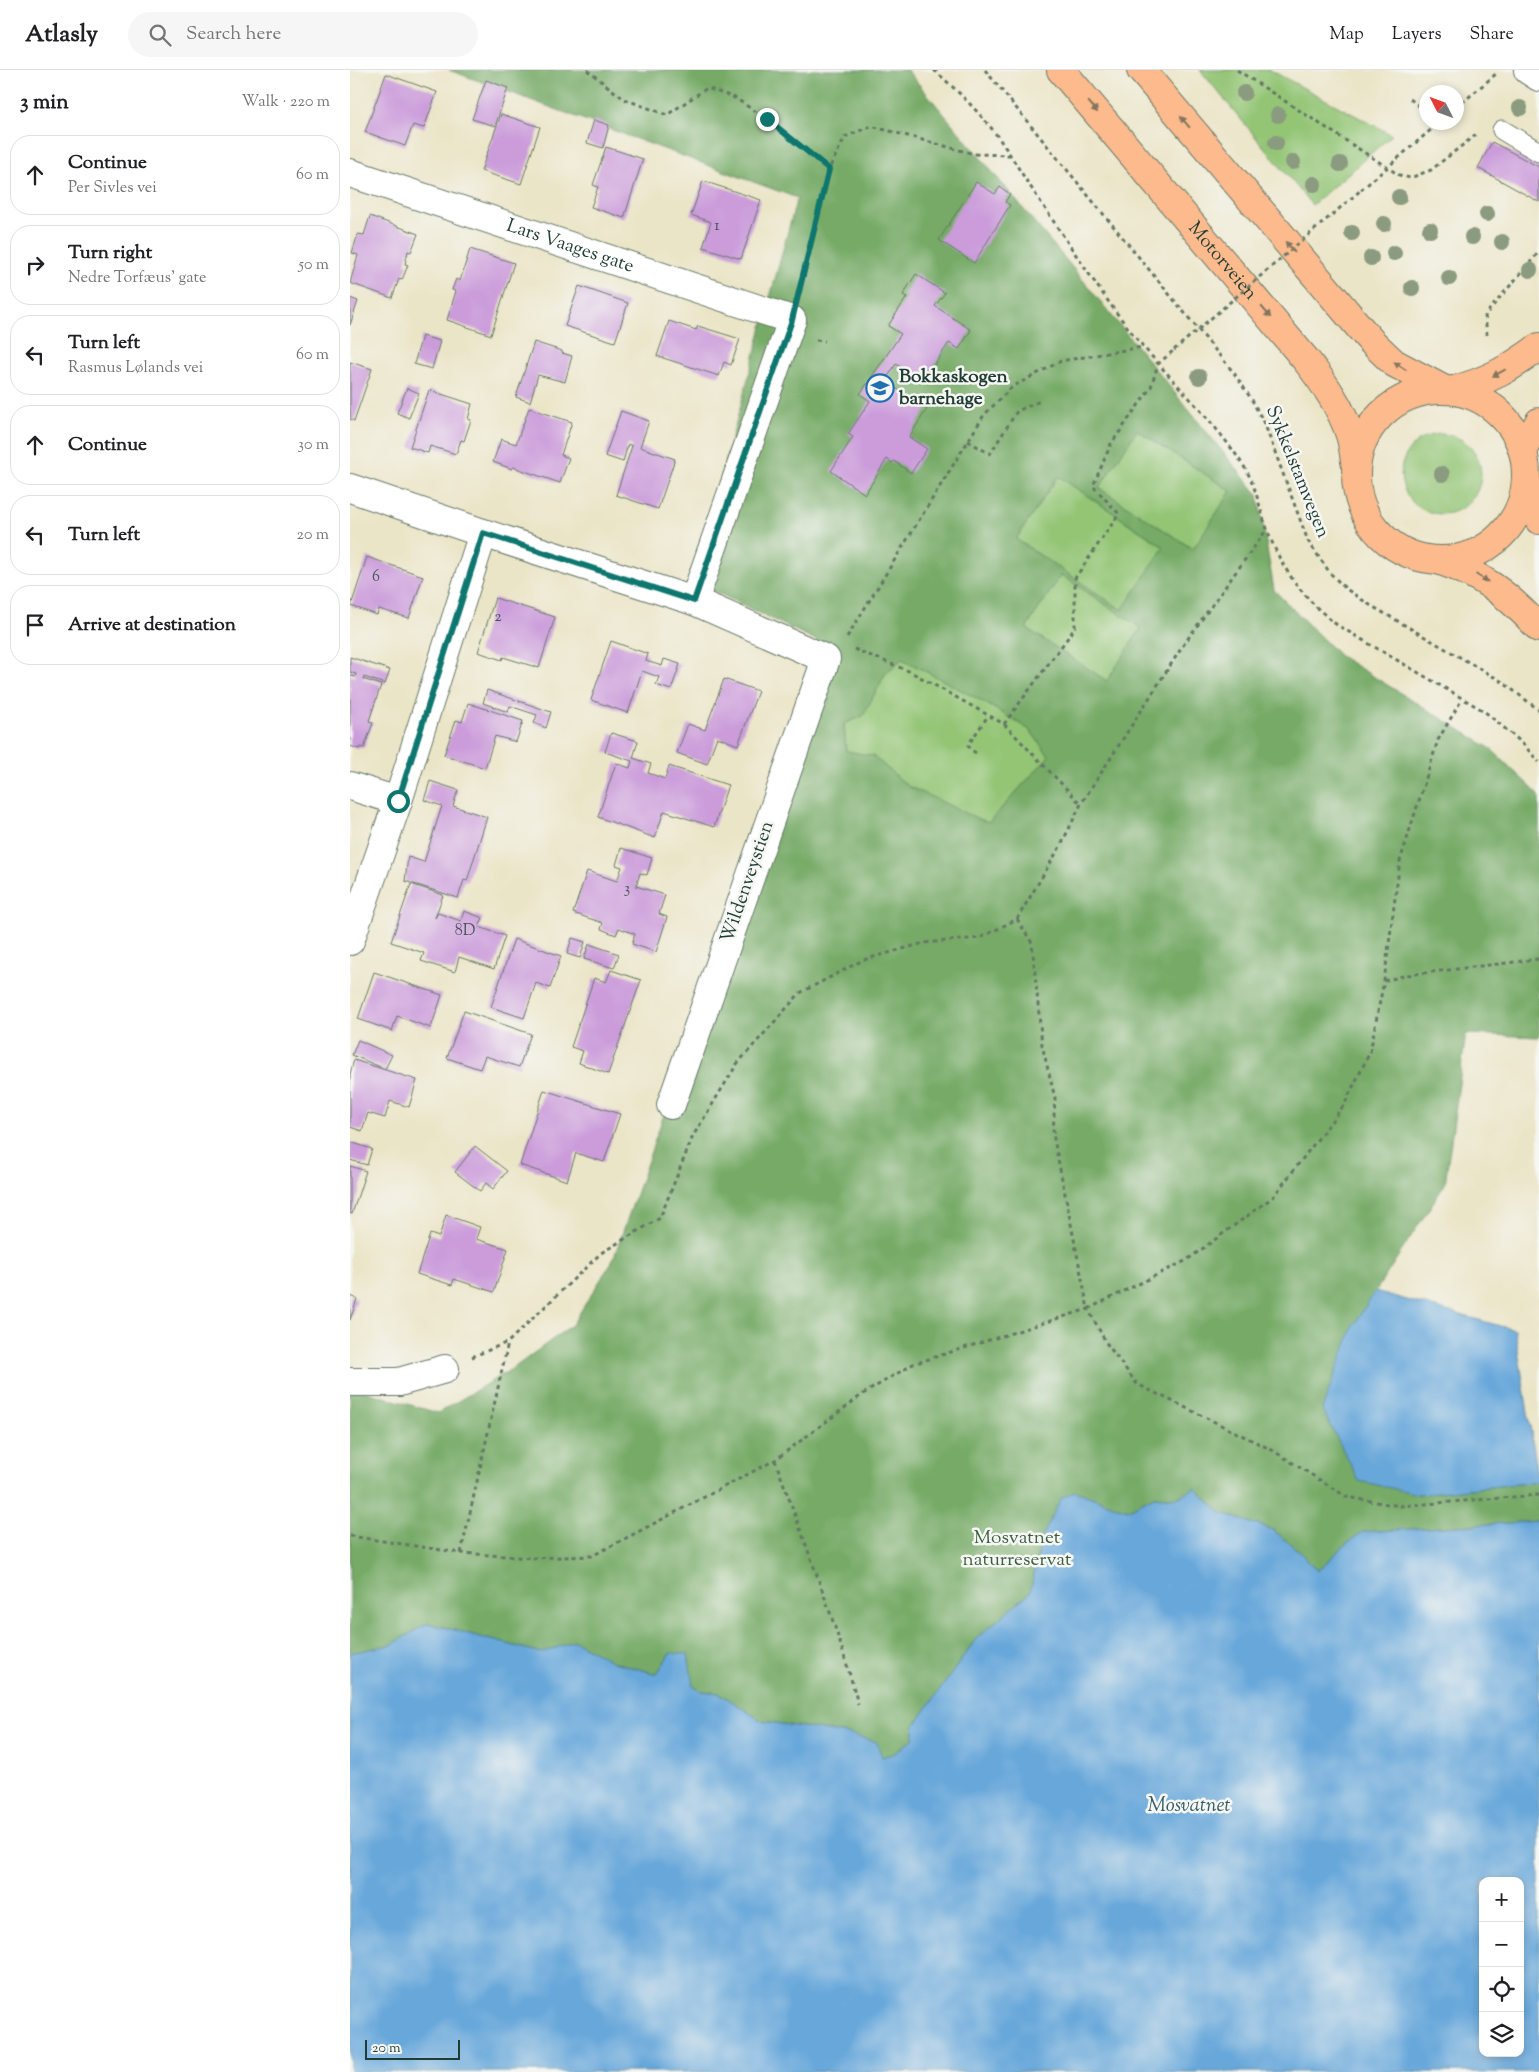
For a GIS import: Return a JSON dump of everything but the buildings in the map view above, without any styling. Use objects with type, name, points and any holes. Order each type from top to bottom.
[{"type":"highway","name":"Motorveien","points":[[1061,70],[1326,386],[1341,412],[1350,435],[1356,466]]},
{"type":"highway","points":[[1141,70],[1371,341],[1394,363],[1448,390],[1482,400],[1504,417],[1516,433],[1523,451],[1526,480],[1539,520]]},
{"type":"highway","points":[[1539,347],[1506,370],[1483,382],[1448,390],[1421,391],[1402,399],[1384,410],[1370,426],[1361,445],[1356,466],[1359,500],[1366,516],[1388,542],[1404,552],[1464,568],[1486,580],[1516,604],[1539,628]]},
{"type":"highway","points":[[1523,451],[1539,422]]},
{"type":"highway","points":[[1437,560],[1459,558],[1480,550],[1498,538],[1512,521],[1522,501],[1526,480]]},
{"type":"street","points":[[1528,70],[1539,77]]},
{"type":"street","name":"Lars Vaages gate","points":[[350,173],[792,320]]},
{"type":"street","points":[[694,601],[792,320]]},
{"type":"street","points":[[350,488],[694,601],[834,652]]},
{"type":"street","points":[[350,940],[398,801],[483,533]]},
{"type":"street","name":"Wildenveystien","points":[[671,1105],[834,652]]},
{"type":"street","points":[[357,789],[398,801]]},
{"type":"street","points":[[350,1382],[399,1382],[445,1369]]},
{"type":"lane","points":[[1502,130],[1539,152]]},
{"type":"path","points":[[587,70],[624,99],[667,115],[707,88],[735,98],[767,119],[829,169]]},
{"type":"path","points":[[934,70],[981,115],[1010,155],[1076,255],[1142,347],[1224,439],[1245,467],[1254,487],[1267,529],[1288,576],[1319,611],[1337,625],[1484,711],[1505,727],[1539,762]]},
{"type":"path","name":"Sykkelstamvegen","points":[[985,70],[1238,379],[1252,400],[1265,426],[1308,541],[1330,573],[1346,589],[1370,605],[1502,681],[1539,710]]},
{"type":"path","points":[[1237,70],[1399,175],[1410,178],[1431,170],[1480,131],[1487,128],[1502,130]]},
{"type":"path","points":[[1464,101],[1502,70]]},
{"type":"path","points":[[1410,99],[1419,106]]},
{"type":"path","points":[[792,320],[829,169],[845,137],[871,126],[974,154],[1010,155]]},
{"type":"path","points":[[1004,724],[1075,628],[1075,578],[1119,514],[1093,486],[1111,444],[1151,387],[1158,364],[1431,130]]},
{"type":"path","points":[[1487,335],[1485,315],[1539,252]]},
{"type":"path","points":[[1081,804],[1004,724],[911,672],[834,652],[984,415],[1012,387],[1061,361],[1142,347]]},
{"type":"path","points":[[968,441],[990,454],[1017,411],[1040,401]]},
{"type":"path","points":[[445,1369],[508,1342],[601,1254],[660,1218],[694,1136],[737,1064],[800,993],[863,960],[924,943],[980,938],[1017,919],[1061,845],[1081,804],[1184,644],[1267,529]]},
{"type":"path","points":[[350,1536],[460,1553],[532,1558],[592,1556],[775,1460],[863,1394],[913,1364],[1088,1309],[1187,1260],[1273,1196],[1344,1105],[1370,1052],[1384,980],[1400,860],[1438,740],[1462,699]]},
{"type":"path","points":[[976,753],[968,745],[988,716]]},
{"type":"path","points":[[1017,919],[1032,943],[1042,1046],[1055,1098],[1053,1134],[1088,1309],[1107,1344],[1137,1384],[1272,1450],[1347,1497],[1400,1506],[1539,1495]]},
{"type":"path","points":[[1384,980],[1407,975],[1539,959]]},
{"type":"path","points":[[460,1553],[508,1342]]},
{"type":"path","points":[[775,1460],[850,1672],[858,1704]]},
{"type":"green space","name":"Mosvatnet naturreservat","points":[[449,70],[907,70],[1082,279],[1258,495],[1274,590],[1340,656],[1490,748],[1539,795],[1539,1037],[1466,1034],[1445,1184],[1353,1326],[1418,1494],[1539,1482],[1539,1521],[1363,1532],[1348,1542],[1317,1571],[1299,1551],[1273,1530],[1221,1513],[1195,1488],[1177,1498],[1154,1496],[1127,1510],[1075,1491],[1042,1537],[1030,1592],[976,1639],[915,1725],[913,1739],[895,1753],[882,1757],[848,1734],[762,1721],[719,1693],[701,1691],[693,1685],[670,1653],[657,1674],[613,1662],[575,1641],[541,1653],[428,1623],[391,1645],[350,1653],[350,1387],[438,1413],[515,1367],[572,1325],[613,1260],[828,646],[693,581],[797,198]],"holes":[[[1137,430],[1231,491],[1193,549],[1099,488]],[[1058,476],[1164,547],[1122,610],[1016,539]],[[1061,575],[1141,628],[1107,681],[1026,628]],[[902,659],[982,701],[1030,730],[1049,756],[989,822],[908,786],[873,756],[846,751],[844,724],[863,716],[885,674]]]},
{"type":"green space","points":[[1200,70],[1270,70],[1392,135],[1312,205]]},
{"type":"green space","points":[[1137,430],[1231,491],[1193,549],[1099,488]]},
{"type":"green space","points":[[1433,434],[1449,434],[1470,445],[1481,466],[1481,482],[1470,503],[1449,514],[1433,514],[1419,508],[1407,496],[1401,482],[1401,466],[1407,452],[1419,440]]},
{"type":"green space","points":[[1058,476],[1165,548],[1122,610],[1016,539]]},
{"type":"green space","points":[[1061,575],[1142,628],[1107,681],[1026,628]]},
{"type":"green space","points":[[902,659],[982,701],[1030,730],[1049,756],[989,822],[978,819],[908,786],[873,756],[846,751],[844,724],[863,716],[885,674]]},
{"type":"water","points":[[1375,1291],[1515,1330],[1539,1482],[1418,1494],[1359,1481],[1322,1409],[1353,1326]]},
{"type":"water","name":"Mosvatnet","points":[[1195,1488],[1221,1513],[1273,1530],[1299,1551],[1317,1571],[1348,1542],[1363,1532],[1539,1521],[1539,2072],[350,2072],[350,1653],[391,1645],[428,1623],[541,1653],[575,1641],[613,1662],[657,1674],[670,1653],[688,1654],[693,1685],[701,1691],[719,1693],[762,1721],[848,1734],[877,1742],[882,1757],[895,1753],[913,1739],[915,1725],[976,1639],[1030,1592],[1042,1537],[1061,1498],[1075,1491],[1127,1510],[1154,1496],[1177,1498]]},
{"type":"place","name":"Bokkaskogen barnehage","points":[[880,388]]},
{"type":"route","points":[[398,801],[483,533],[694,601],[792,320],[829,169],[767,119]]}]
